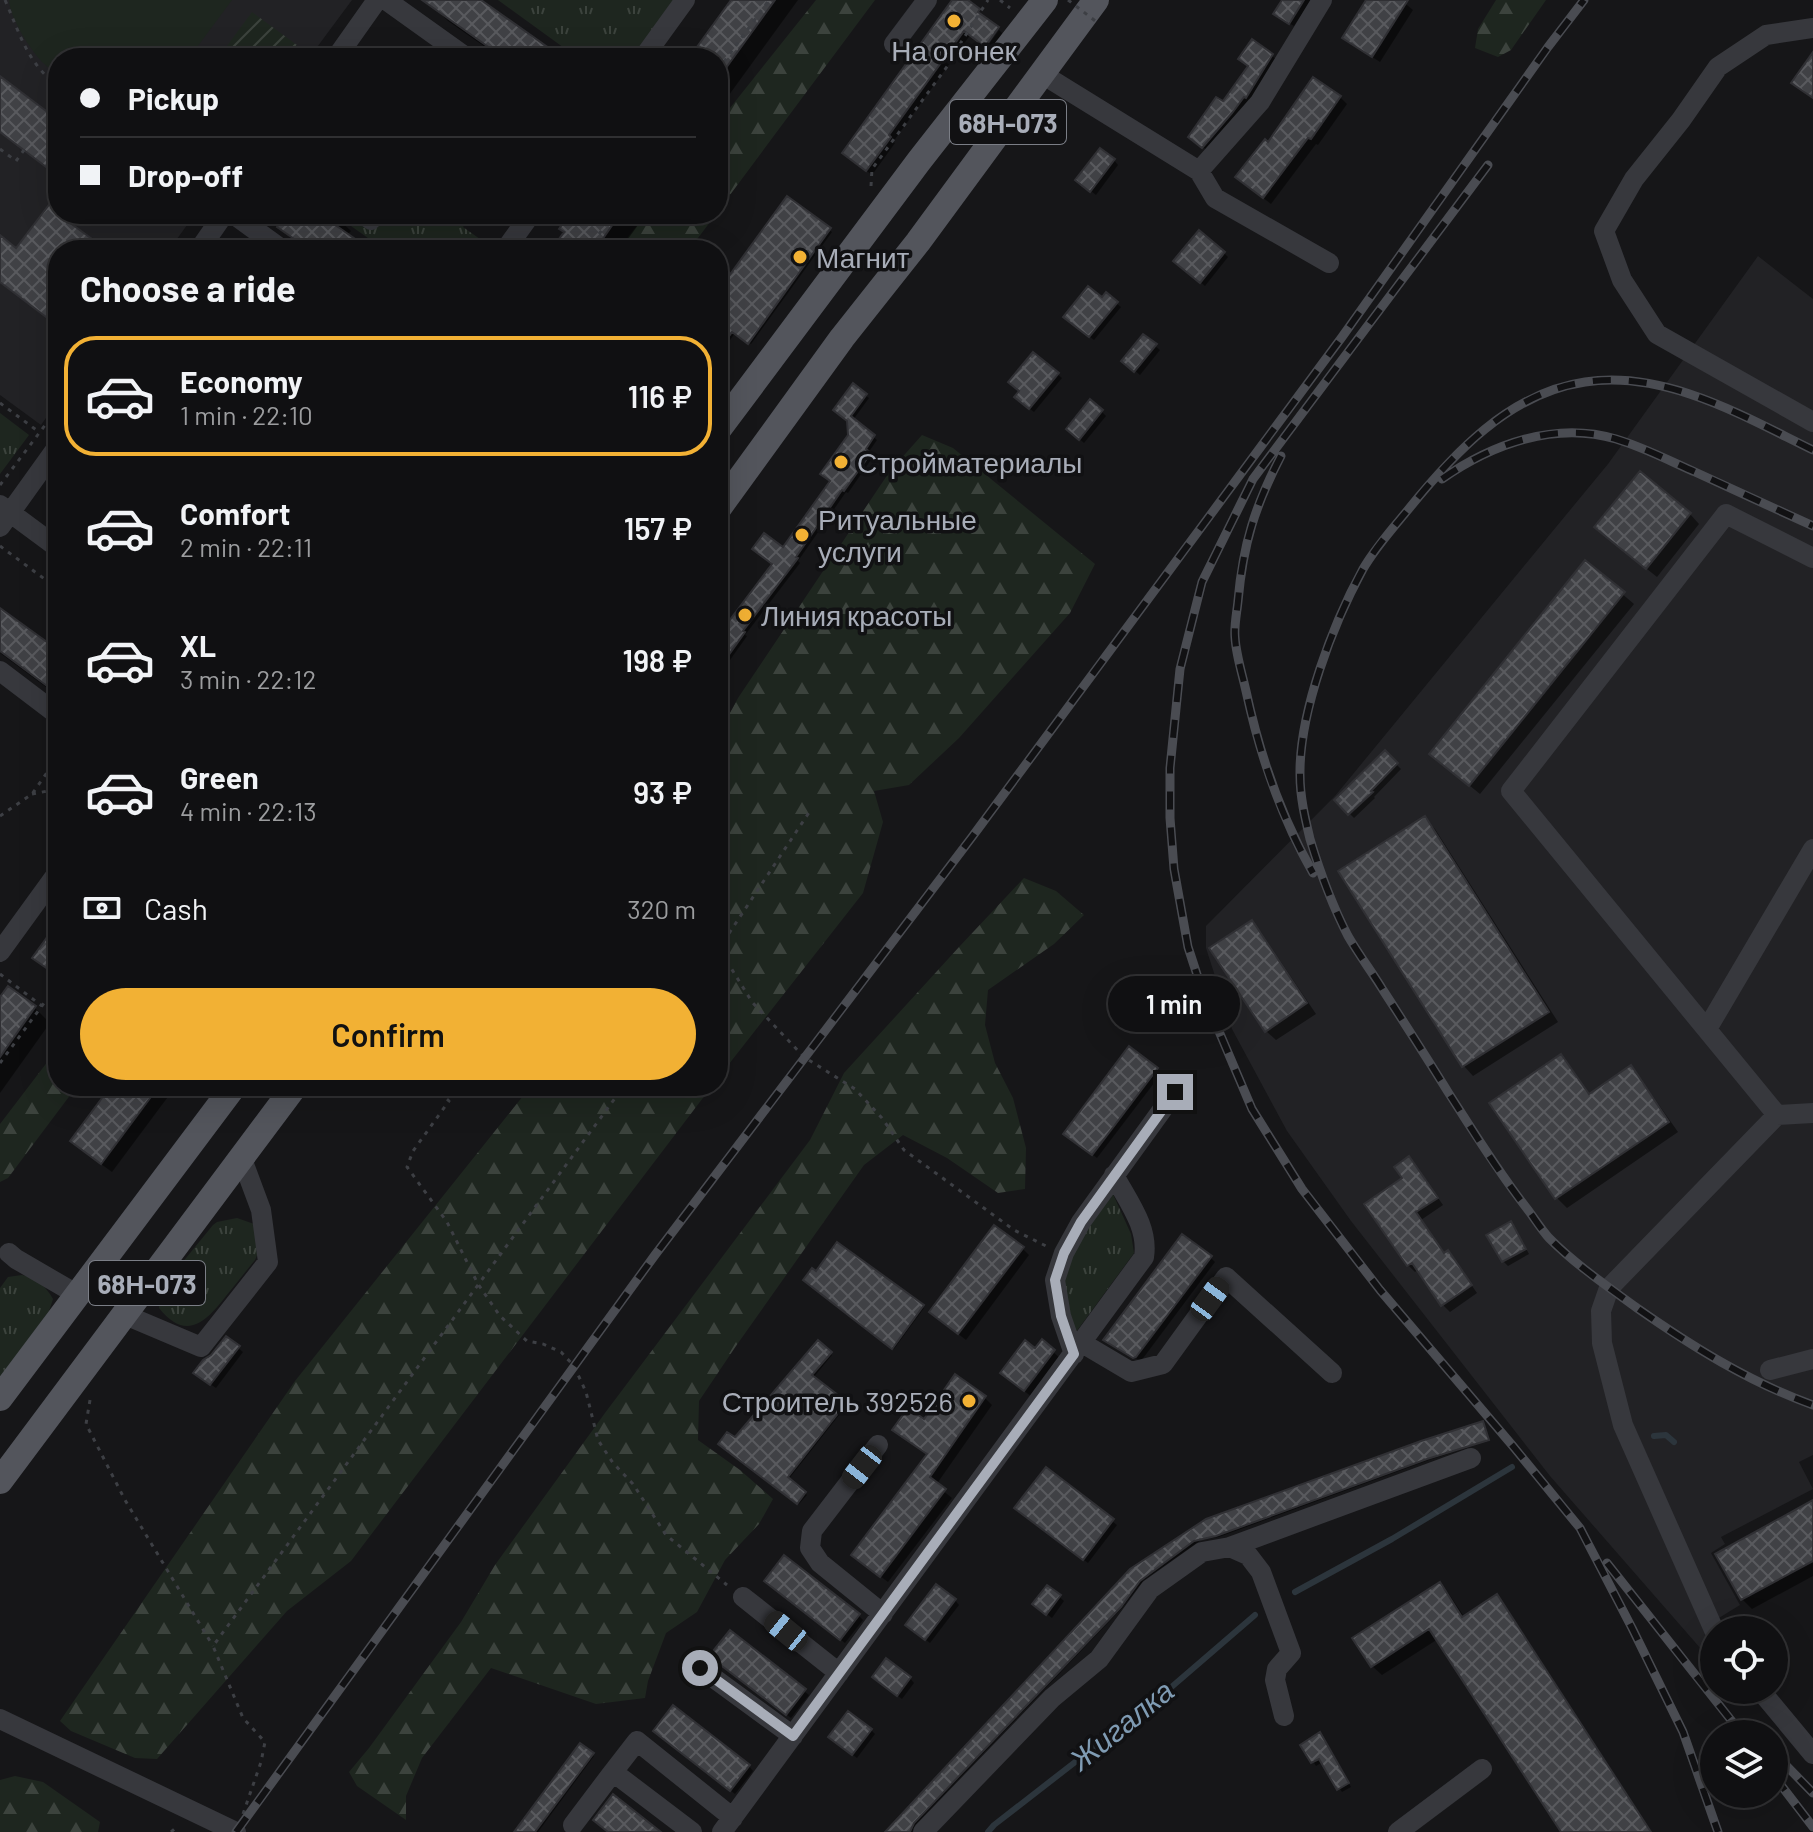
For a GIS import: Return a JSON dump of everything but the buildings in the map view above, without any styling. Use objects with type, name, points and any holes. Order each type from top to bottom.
[{"type":"main road","name":"68Н-073","points":[[728,417],[919,161],[1045,0]]},
{"type":"main road","name":"68Н-073","points":[[728,495],[842,338],[918,242],[1042,74],[1097,12]]},
{"type":"main road","name":"68Н-073","points":[[0,1398],[227,1096]]},
{"type":"main road","name":"68Н-073","points":[[0,1481],[288,1096]]},
{"type":"street","points":[[343,48],[377,0]]},
{"type":"street","points":[[386,0],[453,48]]},
{"type":"street","points":[[650,48],[685,0]]},
{"type":"street","points":[[894,44],[927,0]]},
{"type":"street","points":[[1199,171],[1260,102],[1322,0]]},
{"type":"street","points":[[1813,28],[1766,35],[1718,67],[1634,179],[1604,231],[1622,280],[1657,334],[1813,422]]},
{"type":"street","points":[[1042,74],[1199,171],[1215,198],[1329,263]]},
{"type":"street","points":[[247,224],[269,240]]},
{"type":"street","points":[[48,459],[4,515],[48,542]]},
{"type":"street","points":[[1777,1115],[1511,791],[1726,514],[1813,558]]},
{"type":"street","points":[[0,671],[48,707]]},
{"type":"street","points":[[1707,1029],[1813,849]]},
{"type":"street","points":[[0,952],[48,886]]},
{"type":"street","points":[[1175,1092],[1081,1222],[1064,1253],[1055,1280],[1061,1316],[1078,1349],[1131,1372],[1163,1364],[1226,1277],[1332,1373]]},
{"type":"street","points":[[1708,1616],[1623,1425],[1602,1343],[1601,1311],[1609,1288],[1777,1115],[1813,1113]]},
{"type":"street","points":[[123,1314],[201,1347],[268,1262],[261,1210],[242,1159]]},
{"type":"street","points":[[575,1830],[637,1741],[728,1825],[1144,1257],[1146,1246],[1140,1224],[1114,1175]]},
{"type":"street","points":[[9,1253],[78,1295]]},
{"type":"street","points":[[1770,1370],[1813,1359]]},
{"type":"street","points":[[878,1445],[812,1531],[810,1548],[820,1563],[883,1614]]},
{"type":"street","points":[[923,1832],[1052,1698],[1099,1659],[1150,1589],[1202,1552],[1230,1547],[1471,1458]]},
{"type":"street","points":[[1230,1547],[1248,1555],[1261,1572],[1291,1653],[1277,1669],[1275,1680],[1284,1716]]},
{"type":"street","points":[[743,1597],[839,1673]]},
{"type":"street","points":[[700,1668],[793,1736]]},
{"type":"street","points":[[1772,1704],[1813,1754]]},
{"type":"street","points":[[0,1719],[239,1825]]},
{"type":"street","points":[[1398,1832],[1482,1769]]},
{"type":"street","points":[[613,1772],[692,1832]]},
{"type":"path","points":[[5,0],[28,54],[48,78]]},
{"type":"path","points":[[728,56],[769,0]]},
{"type":"path","points":[[871,187],[872,169],[957,53],[988,0]]},
{"type":"path","points":[[1000,0],[1016,12]]},
{"type":"path","points":[[1068,0],[1097,12]]},
{"type":"path","points":[[0,149],[16,161],[24,150]]},
{"type":"path","points":[[0,403],[40,433]]},
{"type":"path","points":[[0,486],[48,422]]},
{"type":"path","points":[[0,546],[48,582]]},
{"type":"path","points":[[0,816],[32,794],[48,771]]},
{"type":"path","points":[[32,794],[48,791]]},
{"type":"path","points":[[728,938],[810,811]]},
{"type":"path","points":[[728,965],[752,1002],[804,1057],[855,1089],[882,1118],[904,1150],[1014,1230],[1064,1253]]},
{"type":"path","points":[[0,974],[42,1006]]},
{"type":"path","points":[[0,1063],[48,998]]},
{"type":"path","points":[[443,1096],[449,1101],[413,1151],[407,1167],[447,1222],[478,1284],[500,1316],[527,1341],[561,1352],[574,1366],[586,1392],[598,1440],[613,1463],[633,1484],[666,1535],[743,1597]]},
{"type":"path","points":[[213,1646],[617,1096]]},
{"type":"path","points":[[90,1397],[86,1424],[125,1500],[213,1646],[243,1718],[265,1742],[239,1825]]},
{"type":"shaded area","points":[[0,0],[352,0],[316,48],[48,48],[48,224],[188,224],[176,240],[48,240],[48,415],[41,425],[0,395]]},
{"type":"shaded area","points":[[1758,256],[1813,299],[1813,1455],[1799,1462],[1813,1489],[1721,1537],[1725,1544],[1711,1553],[1740,1605],[1722,1616],[1700,1616],[1700,1648],[1550,1476],[1351,1221],[1287,1131],[1232,1029],[1206,948],[1206,926],[1335,796],[1608,464]]},
{"type":"green space","points":[[9,0],[232,0],[196,48],[48,48],[48,66],[27,41]]},
{"type":"green space","points":[[498,0],[676,0],[641,48],[564,48]]},
{"type":"green space","points":[[816,0],[875,0],[728,198],[728,110]]},
{"type":"green space","points":[[1496,0],[1546,0],[1511,50],[1498,57],[1475,48],[1478,29]]},
{"type":"green space","points":[[252,12],[297,45],[295,48],[225,48]]},
{"type":"green space","points":[[348,224],[465,224],[463,227],[481,240],[371,240]]},
{"type":"green space","points":[[638,224],[708,224],[696,240],[626,240]]},
{"type":"green space","points":[[0,413],[29,435],[0,474]]},
{"type":"green space","points":[[922,435],[953,448],[1095,564],[1070,613],[959,738],[909,785],[874,791],[883,822],[863,893],[728,1065],[728,716],[890,471]]},
{"type":"green space","points":[[1024,878],[1056,891],[1084,915],[1054,944],[988,990],[985,1025],[995,1063],[1013,1098],[1026,1148],[1025,1189],[998,1193],[947,1158],[903,1135],[864,1165],[699,1401],[698,1440],[773,1499],[759,1524],[725,1560],[697,1612],[666,1633],[645,1698],[596,1704],[491,1668],[422,1758],[406,1796],[406,1820],[357,1786],[349,1772],[461,1622],[495,1565],[605,1413],[810,1140],[844,1073]]},
{"type":"green space","points":[[48,1061],[48,1096],[70,1096],[8,1178],[0,1182],[0,1124]]},
{"type":"green space","points":[[523,1096],[704,1096],[351,1561],[287,1611],[157,1759],[135,1758],[71,1731],[60,1721],[295,1381]]},
{"type":"green space","points":[[1112,1192],[1131,1234],[1134,1253],[1076,1332],[1064,1298],[1065,1262]]},
{"type":"green space","points":[[237,1218],[254,1224],[258,1253],[255,1260],[211,1314],[195,1324],[178,1324],[159,1308],[164,1285],[213,1225]]},
{"type":"green space","points":[[22,1275],[40,1283],[53,1299],[49,1311],[0,1378],[0,1288],[8,1277]]},
{"type":"green space","points":[[15,1776],[43,1782],[100,1822],[98,1832],[0,1832],[0,1780]]},
{"type":"waterway","name":"Жигалка","points":[[1654,1436],[1666,1435],[1674,1442]]},
{"type":"waterway","name":"Жигалка","points":[[1295,1592],[1392,1539],[1512,1467]]},
{"type":"waterway","name":"Жигалка","points":[[988,1832],[1168,1690],[1255,1615]]},
{"type":"railway","points":[[236,1832],[655,1255],[972,837],[1342,337],[1584,0]]},
{"type":"railway","points":[[1488,165],[1253,479],[1202,582],[1180,669],[1170,768],[1174,869],[1188,947],[1204,996],[1252,1109],[1302,1189],[1380,1290],[1580,1528],[1683,1732],[1718,1832]]},
{"type":"railway","points":[[1813,450],[1731,410],[1674,389],[1645,383],[1615,380],[1557,388],[1507,413],[1463,448],[1444,468],[1363,569],[1340,616],[1320,669],[1305,724],[1300,775],[1310,839],[1348,936],[1485,1150],[1546,1234],[1592,1275],[1679,1336],[1744,1374],[1813,1405]]},
{"type":"railway","points":[[1442,479],[1482,455],[1525,439],[1570,433],[1593,434],[1646,450],[1813,526]]},
{"type":"railway","points":[[1281,456],[1257,509],[1247,543],[1235,637],[1239,664],[1265,762],[1281,807],[1313,873]]},
{"type":"railway","points":[[1607,1563],[1731,1720]]},
{"type":"railway","points":[[1788,1767],[1813,1793]]},
{"type":"railway","points":[[1788,1794],[1813,1827]]},
{"type":"place","name":"На огонек","points":[[954,21]]},
{"type":"place","name":"Магнит","points":[[800,257]]},
{"type":"place","name":"Стройматериалы","points":[[841,462]]},
{"type":"place","name":"Ритуальные услуги","points":[[802,535]]},
{"type":"place","name":"Линия красоты","points":[[745,615]]},
{"type":"place","name":"Строитель 392526","points":[[969,1401]]},
{"type":"route","points":[[700,1668],[793,1736],[1074,1354],[1061,1316],[1055,1280],[1064,1253],[1081,1222],[1175,1092]]}]
